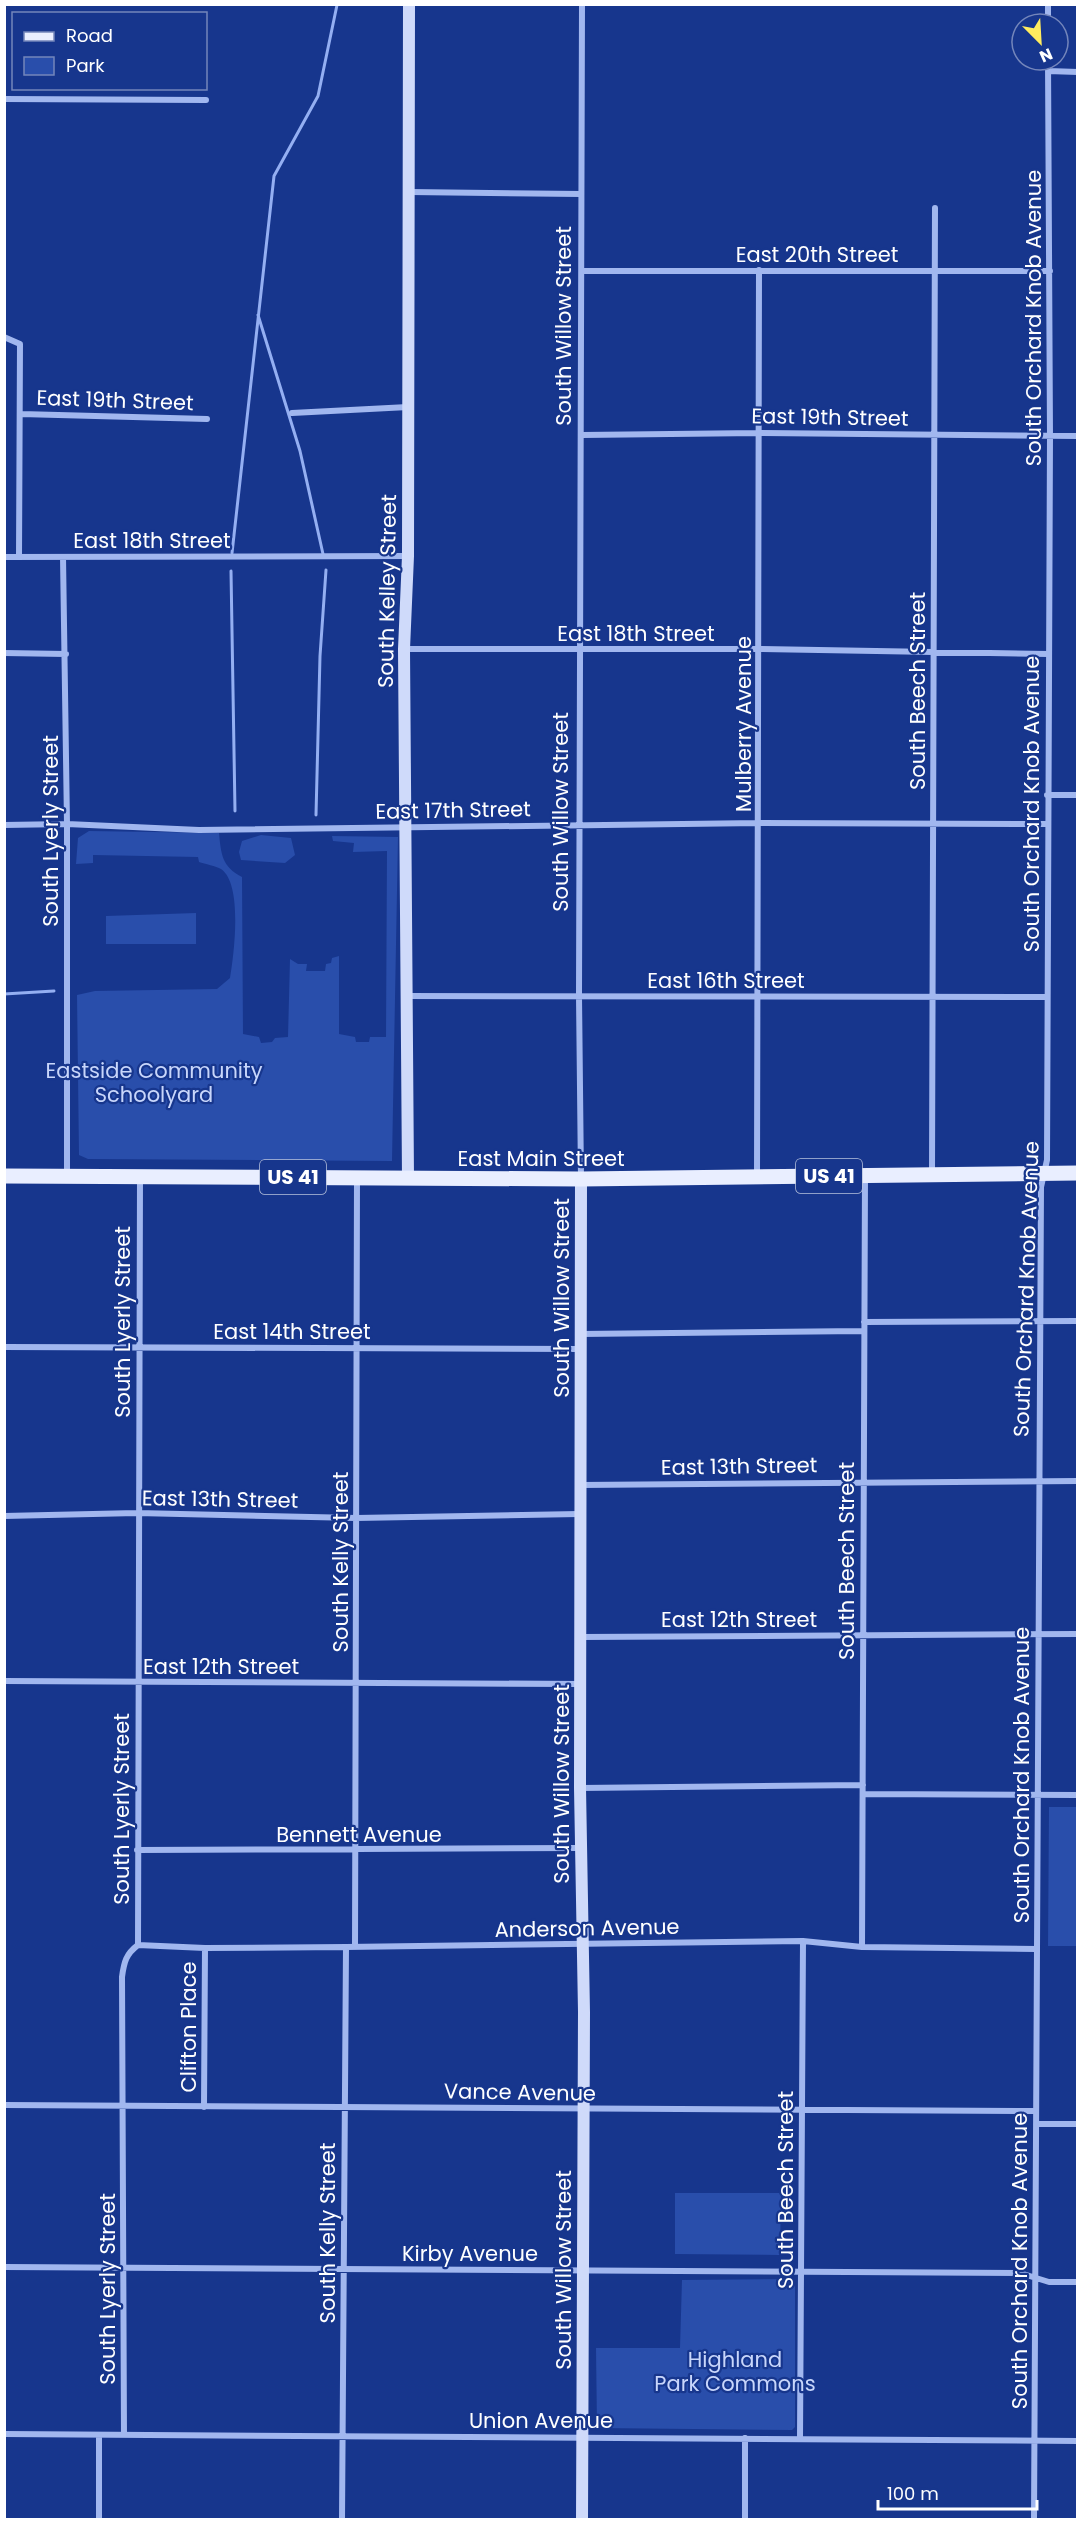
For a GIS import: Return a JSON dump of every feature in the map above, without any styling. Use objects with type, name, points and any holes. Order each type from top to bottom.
[{"type":"main road","name":"South Kelley Street","points":[[408,1178],[404,649],[408,556],[409,4]]},
{"type":"main road","name":"East Main Street","points":[[4,1176],[581,1179],[1077,1173]]},
{"type":"main road","name":"South Willow Street","points":[[581,1179],[579,1514],[580,1945],[583,1983],[582,2520]]},
{"type":"street","name":"South Willow Street","points":[[581,1179],[579,996],[583,271],[582,4]]},
{"type":"street","name":"South Orchard Knob Avenue","points":[[1034,2520],[1038,1481],[1041,1187],[1047,1160],[1047,654],[1050,437],[1048,72]]},
{"type":"street","points":[[4,99],[206,100]]},
{"type":"street","points":[[410,192],[581,194]]},
{"type":"street","name":"South Beech Street","points":[[932,1174],[935,208]]},
{"type":"street","name":"Mulberry Avenue","points":[[757,1177],[760,823],[759,270]]},
{"type":"street","name":"East 20th Street","points":[[583,271],[1050,271]]},
{"type":"street","points":[[4,337],[20,344],[19,557]]},
{"type":"street","points":[[292,413],[409,407]]},
{"type":"street","name":"East 19th Street","points":[[21,414],[207,419]]},
{"type":"street","name":"East 19th Street","points":[[582,435],[759,433],[1077,436]]},
{"type":"street","name":"East 18th Street","points":[[4,557],[408,556]]},
{"type":"street","name":"South Lyerly Street","points":[[63,557],[66,654],[67,1177]]},
{"type":"street","name":"East 18th Street","points":[[404,649],[759,649],[1047,654]]},
{"type":"street","points":[[4,653],[66,654]]},
{"type":"street","points":[[1047,795],[1077,795]]},
{"type":"street","name":"East 17th Street","points":[[4,825],[67,824],[199,830],[580,824],[1047,824]]},
{"type":"street","name":"East 16th Street","points":[[406,996],[1047,997]]},
{"type":"street","name":"South Beech Street","points":[[862,1947],[865,1175]]},
{"type":"street","name":"South Lyerly Street","points":[[124,2435],[123,1977],[124,1961],[129,1952],[138,1945],[137,1513],[140,1177]]},
{"type":"street","name":"South Kelly Street","points":[[355,1946],[357,1178]]},
{"type":"street","points":[[864,1322],[1077,1322]]},
{"type":"street","points":[[580,1334],[863,1331]]},
{"type":"street","name":"East 14th Street","points":[[4,1347],[580,1349]]},
{"type":"street","name":"East 13th Street","points":[[580,1485],[1077,1481]]},
{"type":"street","name":"East 13th Street","points":[[4,1516],[137,1513],[356,1518],[579,1514]]},
{"type":"street","name":"East 12th Street","points":[[581,1636],[1077,1634]]},
{"type":"street","name":"East 12th Street","points":[[4,1681],[580,1684]]},
{"type":"street","points":[[580,1788],[862,1785]]},
{"type":"street","points":[[862,1794],[1077,1795]]},
{"type":"street","name":"Bennett Avenue","points":[[137,1850],[355,1851],[580,1848]]},
{"type":"street","name":"South Beech Street","points":[[800,2438],[803,2271],[801,2110],[803,1941]]},
{"type":"street","name":"Anderson Avenue","points":[[138,1945],[205,1948],[803,1941],[862,1947],[1036,1949]]},
{"type":"street","name":"South Kelly Street","points":[[342,2520],[346,1947]]},
{"type":"street","name":"Clifton Place","points":[[204,2107],[205,1948]]},
{"type":"street","name":"Vance Avenue","points":[[4,2105],[1036,2111]]},
{"type":"street","points":[[1036,2124],[1077,2124]]},
{"type":"street","name":"Kirby Avenue","points":[[4,2267],[1020,2273],[1050,2282],[1077,2282]]},
{"type":"street","name":"Union Avenue","points":[[4,2434],[1077,2440]]},
{"type":"street","points":[[99,2435],[99,2520]]},
{"type":"street","points":[[745,2438],[745,2520]]},
{"type":"green space","name":"Eastside Community Schoolyard","points":[[89,831],[219,833],[226,864],[242,877],[243,1034],[259,1037],[261,1043],[272,1042],[275,1038],[288,1037],[290,959],[298,964],[307,964],[306,971],[325,971],[326,964],[331,963],[332,958],[339,956],[339,1034],[355,1037],[356,1042],[369,1042],[370,1037],[386,1037],[387,851],[353,852],[354,843],[333,841],[332,836],[398,837],[392,1161],[88,1159],[79,1155],[77,995],[95,991],[217,989],[230,978],[235,920],[232,889],[228,877],[221,869],[199,862],[198,857],[93,855],[93,863],[76,864],[78,838]]},
{"type":"green space","points":[[261,835],[291,838],[295,855],[285,863],[241,860],[239,852],[242,841]]},
{"type":"green space","points":[[196,913],[196,944],[106,944],[106,916]]},
{"type":"green space","points":[[1049,1807],[1077,1807],[1077,1946],[1048,1946]]},
{"type":"green space","points":[[675,2193],[781,2193],[780,2255],[675,2254]]},
{"type":"green space","name":"Highland Park Commons","points":[[789,2279],[795,2286],[795,2427],[792,2430],[597,2428],[596,2348],[680,2348],[682,2280]]},
{"type":"waterway","points":[[232,553],[274,176],[318,96],[337,5]]},
{"type":"waterway","points":[[258,315],[300,451],[323,554]]},
{"type":"waterway","points":[[316,815],[320,656],[326,570]]},
{"type":"waterway","points":[[231,571],[235,811]]},
{"type":"waterway","points":[[4,994],[54,991]]}]
